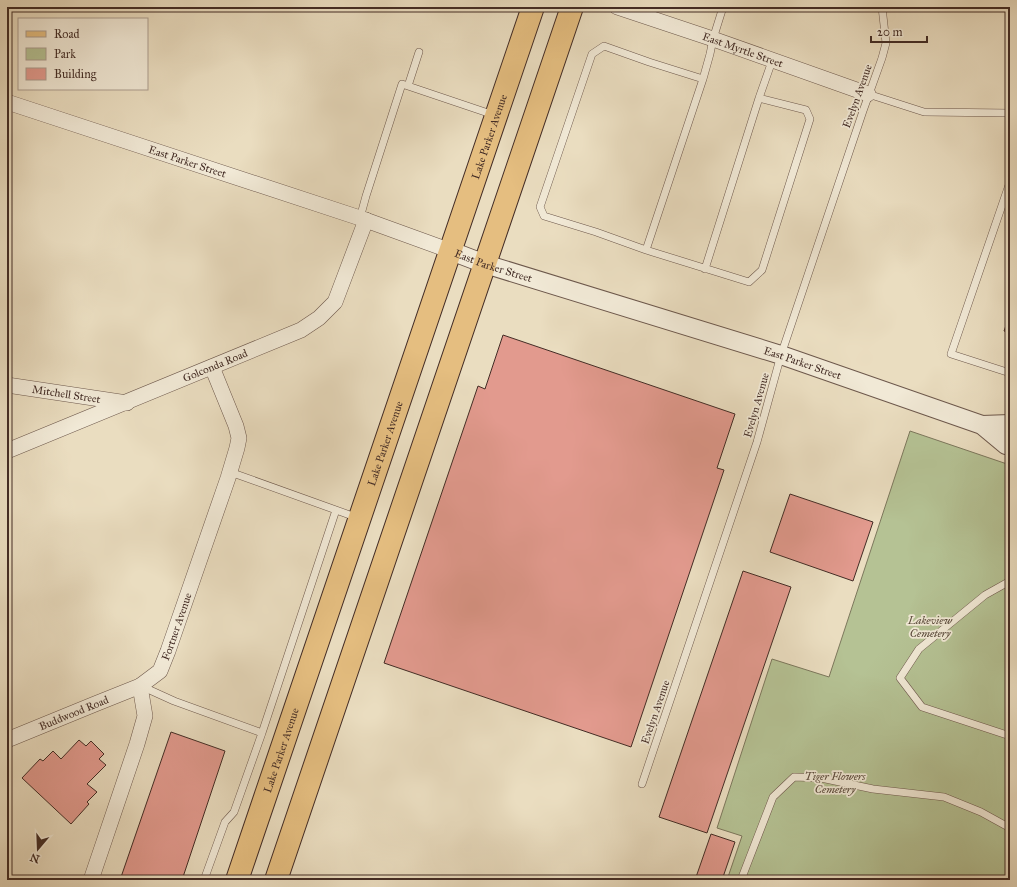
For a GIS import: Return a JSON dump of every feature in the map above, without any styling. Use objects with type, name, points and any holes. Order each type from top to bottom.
[{"type":"main road","name":"Lake Parker Avenue","points":[[237,880],[533,7]]},
{"type":"main road","points":[[276,880],[572,7]]},
{"type":"street","name":"East Myrtle Street","points":[[617,7],[713,39],[868,94]]},
{"type":"street","name":"East Parker Street","points":[[7,102],[363,219],[485,264],[781,355],[982,425],[1006,445],[1010,446]]},
{"type":"street","name":"Golconda Road","points":[[7,452],[301,330],[319,318],[335,302],[363,219]]},
{"type":"street","name":"Fortner Avenue","points":[[140,686],[160,671],[166,658],[230,472],[239,438],[236,426],[212,367]]},
{"type":"street","name":"Mitchell Street","points":[[7,385],[127,402]]},
{"type":"street","name":"East Parker Street","points":[[982,425],[1010,424]]},
{"type":"street","name":"Buddwood Road","points":[[7,740],[140,686]]},
{"type":"street","points":[[91,880],[145,716],[140,686]]},
{"type":"lane","points":[[646,250],[703,79],[723,7]]},
{"type":"lane","name":"Evelyn Avenue","points":[[642,784],[757,442],[781,355],[868,94],[882,58],[886,43],[882,7]]},
{"type":"lane","points":[[703,79],[604,46],[592,54],[540,206],[544,216],[749,282],[762,270],[810,120],[806,110],[759,98]]},
{"type":"lane","points":[[408,86],[419,52]]},
{"type":"lane","points":[[705,269],[772,61]]},
{"type":"lane","points":[[363,219],[366,196],[402,84],[496,116]]},
{"type":"lane","points":[[868,94],[924,112],[1010,113]]},
{"type":"lane","points":[[1010,182],[951,354],[1010,373]]},
{"type":"lane","points":[[230,472],[360,518]]},
{"type":"lane","points":[[204,880],[225,822],[234,812],[262,733],[336,510]]},
{"type":"lane","points":[[1010,581],[985,595],[919,649],[900,678],[922,706],[1010,736]]},
{"type":"lane","points":[[140,686],[174,701],[262,733]]},
{"type":"lane","points":[[741,880],[773,797],[794,777],[821,778],[873,789],[944,796],[981,812],[1010,828]]},
{"type":"green space","points":[[910,431],[1010,465],[1010,880],[727,880],[742,836],[717,828],[772,659],[829,677]]},
{"type":"building","points":[[1010,314],[1010,333],[1004,331]]},
{"type":"building","points":[[503,335],[735,414],[717,468],[724,470],[631,747],[384,663],[478,386],[485,389]]},
{"type":"building","points":[[790,494],[873,522],[853,581],[770,552]]},
{"type":"building","points":[[743,571],[791,587],[707,833],[659,817]]},
{"type":"building","points":[[171,732],[225,751],[182,880],[120,880]]},
{"type":"building","points":[[79,740],[86,746],[91,741],[104,754],[99,759],[106,765],[87,784],[97,792],[87,802],[89,804],[71,824],[22,778],[40,759],[43,761],[53,751],[61,759]]},
{"type":"building","points":[[711,834],[735,842],[722,880],[695,880]]},
{"type":"park label","name":"Lakeview Cemetery","points":[[930,626]]},
{"type":"park label","name":"Tiger Flowers Cemetery","points":[[835,782]]}]
